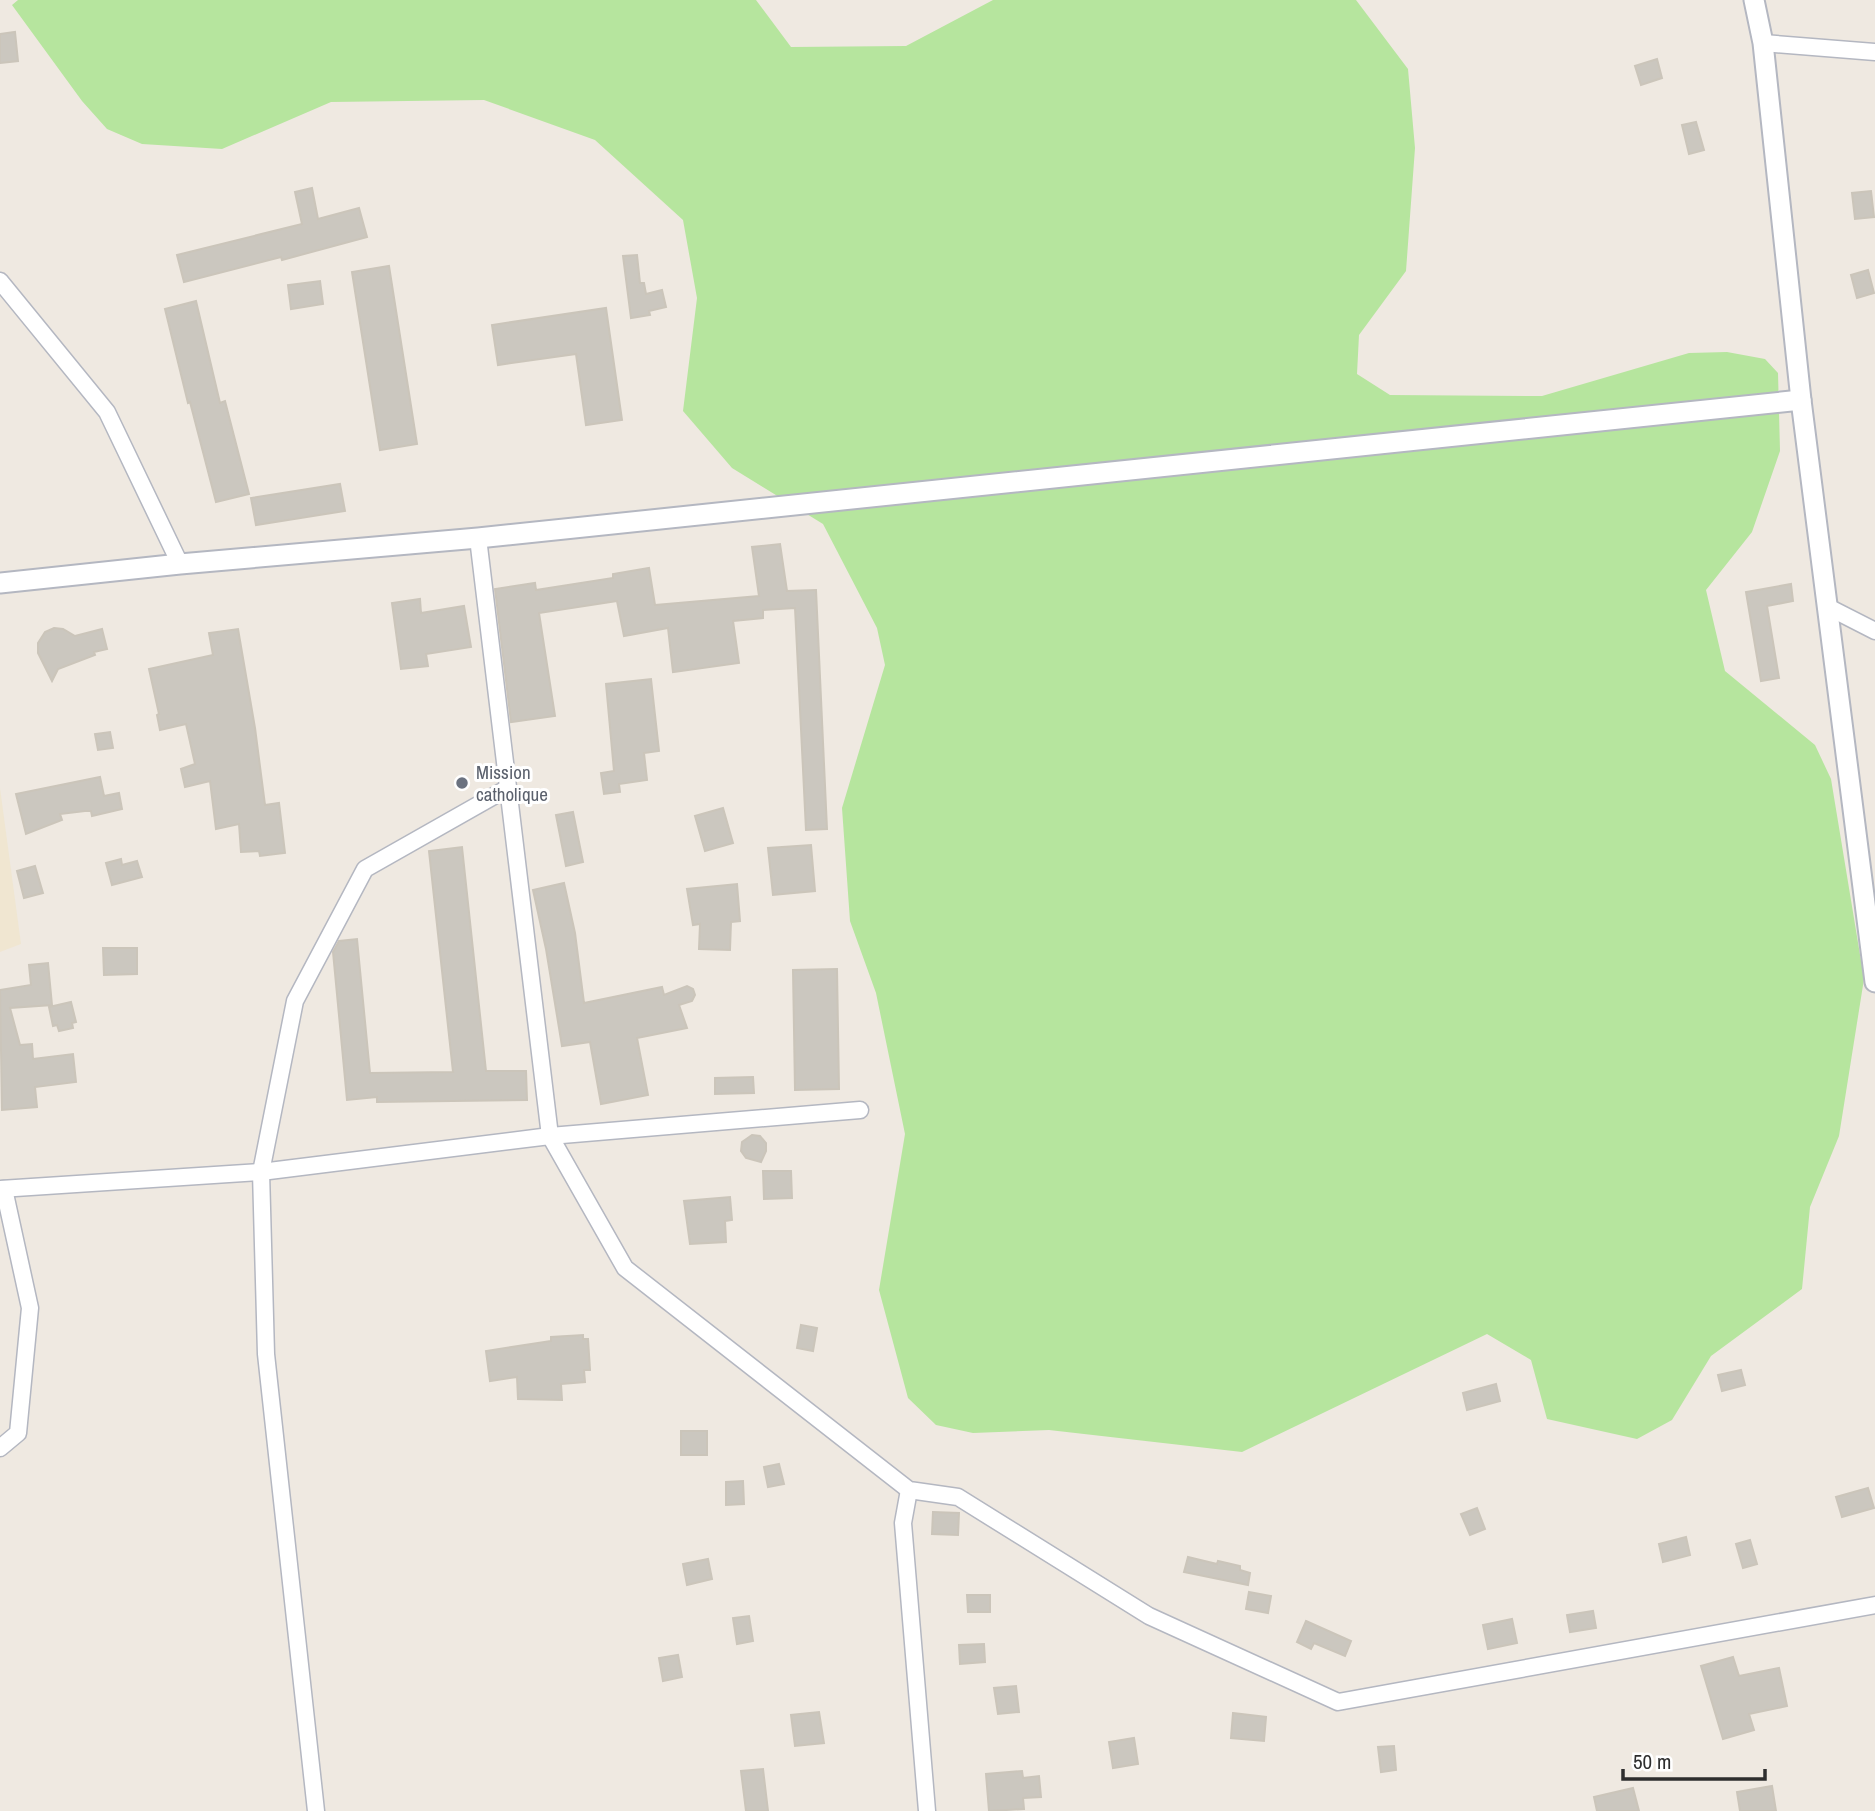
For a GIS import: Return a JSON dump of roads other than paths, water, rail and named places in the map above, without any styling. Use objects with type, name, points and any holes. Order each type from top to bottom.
[{"type":"street","points":[[1754,0],[1763,43],[1801,400],[1875,982]]},
{"type":"street","points":[[1763,43],[1875,52]]},
{"type":"street","points":[[0,281],[107,412],[180,564]]},
{"type":"street","points":[[0,583],[478,538],[1801,400]]},
{"type":"street","points":[[478,538],[550,1136],[625,1268],[909,1490],[958,1497],[1149,1616],[1338,1702],[1875,1605]]},
{"type":"street","points":[[1828,607],[1875,631]]},
{"type":"street","points":[[316,1811],[266,1354],[261,1172],[295,1001],[365,869],[508,788]]},
{"type":"street","points":[[0,1448],[18,1433],[30,1308],[2,1189],[261,1172],[550,1136],[860,1110]]},
{"type":"street","points":[[909,1490],[903,1523],[927,1811]]},
{"type":"place","name":"Mission catholique","points":[[462,783]]}]
